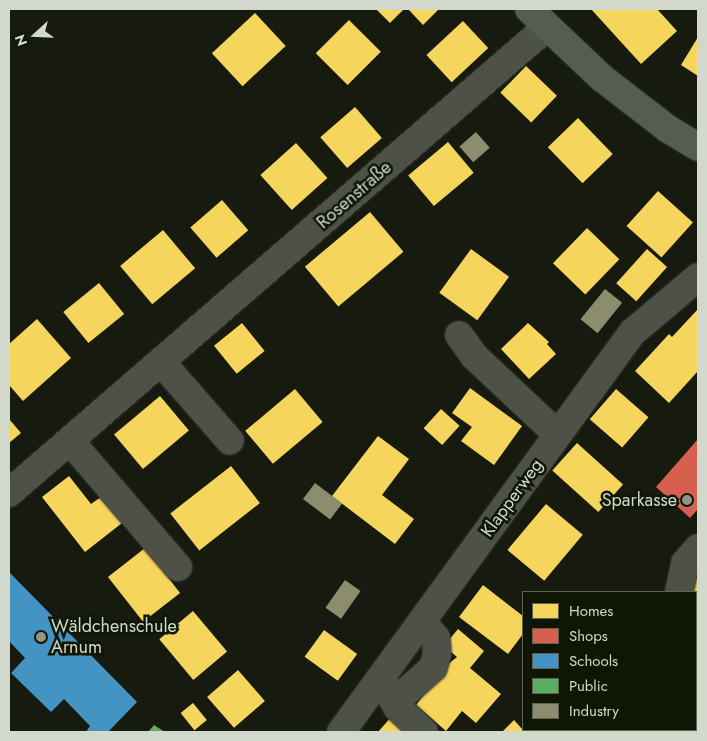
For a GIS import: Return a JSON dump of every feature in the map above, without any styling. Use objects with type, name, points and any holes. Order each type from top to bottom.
[{"type":"main road","points":[[538,18],[602,78],[668,129],[698,147]]},
{"type":"street","name":"Rosenstraße","points":[[9,493],[162,363],[538,18]]},
{"type":"street","name":"Klapperweg","points":[[341,732],[382,690],[422,622],[633,332],[698,277]]},
{"type":"street","points":[[459,335],[474,356],[558,435]]},
{"type":"street","points":[[162,363],[230,441]]},
{"type":"street","points":[[70,441],[178,568]]},
{"type":"street","points":[[679,591],[685,563],[698,548]]},
{"type":"street","points":[[382,690],[406,692],[433,668],[437,654],[436,638],[422,622]]},
{"type":"street","points":[[382,690],[424,732]]},
{"type":"building: Homes","points":[[376,9],[404,9],[390,23]]},
{"type":"building: Homes","points":[[408,9],[439,9],[423,25]]},
{"type":"building: Homes","points":[[591,9],[657,9],[677,31],[641,64]]},
{"type":"building: Homes","points":[[255,13],[286,46],[243,86],[212,53]]},
{"type":"building: Homes","points":[[349,20],[381,52],[348,85],[316,53]]},
{"type":"building: Homes","points":[[463,21],[488,48],[452,82],[426,55]]},
{"type":"building: Homes","points":[[698,37],[698,76],[681,65]]},
{"type":"building: Homes","points":[[526,66],[557,96],[531,122],[500,93]]},
{"type":"building: Homes","points":[[355,107],[382,138],[347,168],[320,137]]},
{"type":"building: Homes","points":[[578,118],[613,154],[583,183],[548,147]]},
{"type":"building: Homes","points":[[448,142],[474,173],[434,206],[408,175]]},
{"type":"building: Homes","points":[[296,143],[327,178],[292,210],[260,175]]},
{"type":"building: Homes","points":[[658,191],[693,222],[661,257],[627,226]]},
{"type":"building: Homes","points":[[222,200],[248,230],[217,258],[190,228]]},
{"type":"building: Homes","points":[[370,212],[403,252],[338,306],[305,267]]},
{"type":"building: Homes","points":[[587,228],[619,259],[585,295],[553,263]]},
{"type":"building: Homes","points":[[163,230],[195,268],[152,304],[120,266]]},
{"type":"building: Homes","points":[[471,249],[509,277],[477,320],[439,293]]},
{"type":"building: Homes","points":[[647,249],[667,267],[636,301],[616,283]]},
{"type":"building: Homes","points":[[99,283],[124,314],[88,343],[63,312]]},
{"type":"building: Homes","points":[[698,309],[698,371],[669,403],[635,371],[669,334],[672,337]]},
{"type":"building: Homes","points":[[37,319],[71,358],[23,401],[9,385],[9,344]]},
{"type":"building: Homes","points":[[242,323],[265,351],[237,374],[214,346]]},
{"type":"building: Homes","points":[[528,323],[549,342],[547,344],[556,354],[529,379],[501,349]]},
{"type":"building: Homes","points":[[470,388],[522,426],[494,465],[461,441],[472,427],[452,413]]},
{"type":"building: Homes","points":[[295,389],[323,422],[273,464],[245,431]]},
{"type":"building: Homes","points":[[616,389],[648,417],[622,447],[590,419]]},
{"type":"building: Homes","points":[[160,396],[189,430],[143,469],[114,435]]},
{"type":"building: Homes","points":[[441,409],[460,426],[442,445],[424,428]]},
{"type":"building: Homes","points":[[9,419],[21,433],[9,443]]},
{"type":"building: Homes","points":[[378,436],[409,459],[382,495],[414,519],[395,544],[332,496]]},
{"type":"building: Homes","points":[[577,443],[623,484],[598,512],[552,470]]},
{"type":"building: Homes","points":[[231,466],[260,503],[199,550],[170,513]]},
{"type":"building: Homes","points":[[69,476],[91,504],[101,497],[122,523],[85,552],[42,497]]},
{"type":"building: Homes","points":[[546,504],[583,535],[544,581],[507,550]]},
{"type":"building: Homes","points":[[145,548],[180,593],[143,622],[108,577]]},
{"type":"building: Homes","points":[[698,577],[698,606],[697,591],[686,591]]},
{"type":"building: Homes","points":[[483,585],[522,615],[522,635],[508,654],[459,617]]},
{"type":"building: Homes","points":[[193,611],[227,652],[193,680],[159,639]]},
{"type":"building: Homes","points":[[458,629],[484,651],[470,668],[501,694],[476,723],[462,711],[446,731],[416,705],[447,665],[457,657],[444,646]]},
{"type":"building: Homes","points":[[324,630],[357,654],[338,681],[305,657]]},
{"type":"building: Homes","points":[[238,670],[265,701],[234,728],[207,697]]},
{"type":"building: Homes","points":[[698,693],[698,723],[697,722]]},
{"type":"building: Homes","points":[[193,703],[207,720],[194,730],[181,713]]},
{"type":"building: Homes","points":[[393,715],[411,732],[378,732]]},
{"type":"building: Homes","points":[[514,720],[522,731],[528,732],[502,732]]},
{"type":"building: Homes","points":[[601,731],[675,731],[675,732]]},
{"type":"building: Shops","points":[[698,439],[698,509],[690,518],[656,487]]},
{"type":"building: Schools","name":"Wäldchenschule Arnum","points":[[9,572],[137,702],[108,732],[86,732],[90,726],[64,699],[51,712],[11,673],[25,658],[9,641]]},
{"type":"building: Public","points":[[154,725],[165,732],[148,732]]},
{"type":"building: Industry","points":[[476,132],[490,148],[473,162],[459,146]]},
{"type":"building: Industry","points":[[605,289],[622,303],[598,333],[580,319]]},
{"type":"building: Industry","points":[[315,483],[342,503],[330,519],[303,499]]},
{"type":"building: Industry","points":[[345,580],[361,591],[341,619],[325,608]]},
{"type":"place","name":"Sparkasse","points":[[687,500]]},
{"type":"place","name":"Wäldchenschule Arnum","points":[[41,637]]}]
